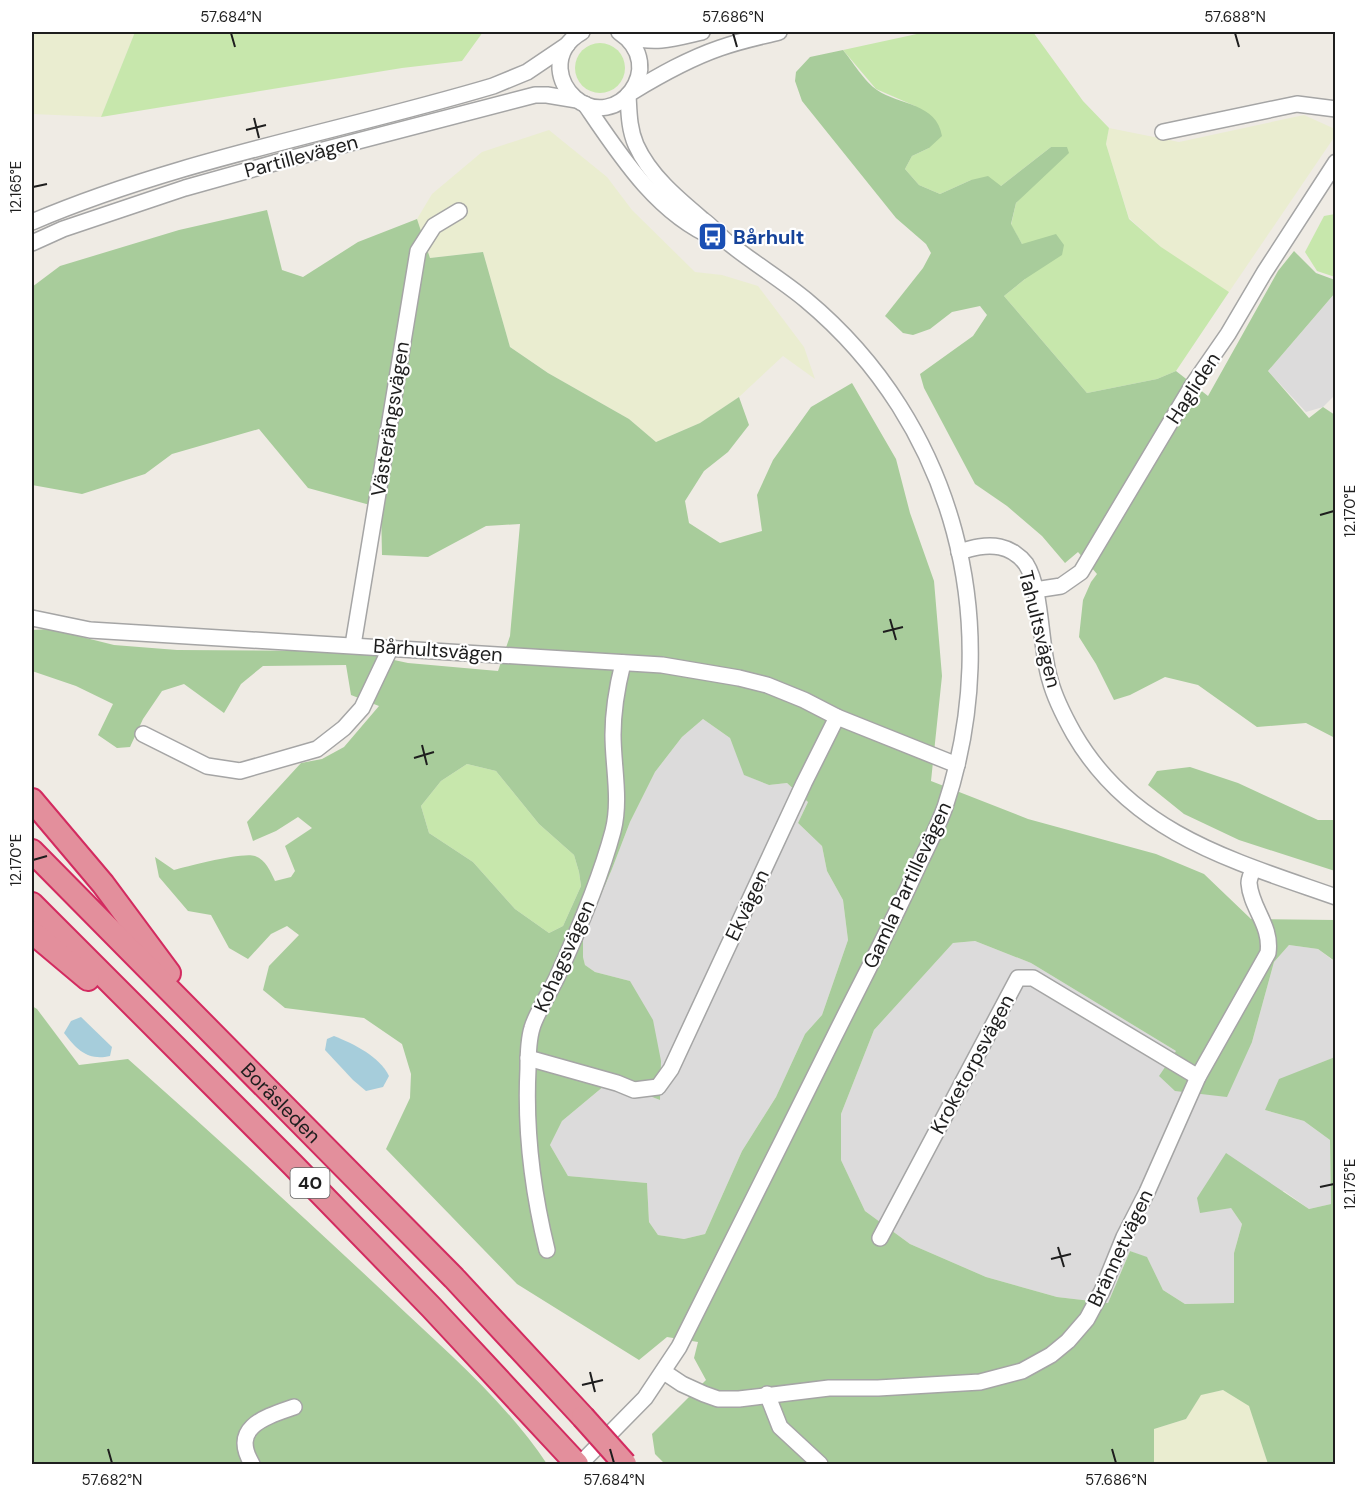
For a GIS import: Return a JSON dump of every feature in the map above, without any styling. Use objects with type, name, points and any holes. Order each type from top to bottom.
[{"type":"highway","points":[[32,800],[103,884],[216,1037]]},
{"type":"highway","name":"Boråsleden","points":[[32,850],[454,1278],[625,1464]]},
{"type":"highway","name":"Boråsleden","points":[[32,904],[293,1165],[579,1464]]},
{"type":"highway","points":[[32,932],[187,1061]]},
{"type":"street","points":[[621,33],[645,41],[661,42],[702,32]]},
{"type":"street","points":[[630,94],[663,73],[700,55],[778,32]]},
{"type":"street","name":"Gamla Partillevägen","points":[[579,1464],[631,1414],[664,1372],[716,1276],[905,894],[944,810],[965,727],[971,669],[971,628],[959,552],[946,505],[933,470],[915,435],[882,381],[841,332],[806,300],[728,243],[659,180],[642,156],[632,134],[629,119],[630,94],[637,83],[640,64],[634,45],[621,33]]},
{"type":"street","name":"Gamla Partillevägen","points":[[574,37],[560,64],[564,84],[581,102],[649,189],[667,207],[712,237],[728,243]]},
{"type":"street","name":"Partillevägen","points":[[32,222],[118,189],[182,169],[493,86],[527,72],[574,37]]},
{"type":"street","name":"Partillevägen","points":[[32,243],[124,208],[185,188],[525,97],[547,95],[604,107],[613,105],[630,94]]},
{"type":"street","points":[[1163,132],[1297,104],[1335,109]]},
{"type":"street","name":"Hagliden","points":[[1035,590],[1061,586],[1081,572],[1192,386],[1228,334],[1335,162]]},
{"type":"street","name":"Västerängsvägen","points":[[353,645],[418,251],[434,226],[459,211]]},
{"type":"street","name":"Tahultsvägen","points":[[959,552],[987,546],[999,547],[1010,550],[1027,565],[1035,590],[1049,680],[1075,735],[1094,764],[1113,786],[1154,819],[1193,843],[1253,868],[1335,897]]},
{"type":"street","name":"Bårhultsvägen","points":[[32,618],[90,630],[662,665],[767,685],[837,717]]},
{"type":"street","points":[[143,734],[207,766],[240,771],[317,749],[344,728],[362,708],[391,647]]},
{"type":"street","name":"Kohagsvägen","points":[[547,1250],[541,1224],[527,1124],[526,1097],[532,1026],[558,975],[598,880],[614,828],[616,780],[613,735],[616,694],[623,663]]},
{"type":"street","points":[[837,717],[957,765]]},
{"type":"street","name":"Ekvägen","points":[[528,1058],[634,1090],[657,1088],[672,1069],[804,783],[837,717]]},
{"type":"street","name":"Brännetvägen","points":[[664,1372],[682,1384],[718,1399],[739,1399],[829,1388],[878,1388],[980,1382],[1022,1371],[1051,1355],[1068,1341],[1087,1319],[1102,1291],[1124,1237],[1147,1192],[1198,1077],[1268,953],[1270,941],[1249,881],[1253,868]]},
{"type":"street","name":"Kroketorpsvägen","points":[[880,1238],[1018,978],[1033,978],[1198,1077]]},
{"type":"street","points":[[767,1394],[780,1427],[820,1464]]},
{"type":"street","points":[[252,1464],[245,1452],[245,1438],[259,1419],[294,1407]]},
{"type":"shaded area","points":[[1335,293],[1335,395],[1323,407],[1306,412],[1268,371]]},
{"type":"shaded area","points":[[703,719],[730,738],[745,775],[769,785],[787,783],[808,802],[798,823],[822,846],[827,871],[843,900],[848,940],[822,1015],[805,1034],[776,1097],[742,1151],[705,1234],[684,1239],[658,1235],[649,1222],[647,1183],[568,1176],[550,1145],[562,1121],[610,1081],[660,1100],[630,981],[595,972],[585,965],[583,937],[630,822],[655,772],[682,737]]},
{"type":"shaded area","points":[[975,941],[1031,963],[1176,1051],[1252,1042],[1274,962],[1289,945],[1318,949],[1335,962],[1335,1057],[1320,1063],[1265,1110],[1304,1121],[1330,1140],[1331,1204],[1309,1209],[1284,1191],[1231,1208],[1242,1224],[1234,1253],[1235,1303],[1185,1304],[1163,1290],[1147,1258],[1130,1251],[1108,1303],[1057,1297],[986,1277],[910,1244],[865,1211],[841,1160],[841,1114],[874,1030],[953,943]]},
{"type":"green space","points":[[32,32],[135,32],[101,117],[32,114]]},
{"type":"green space","points":[[135,32],[483,32],[462,61],[402,68],[101,117]]},
{"type":"green space","points":[[926,32],[1033,32],[1083,101],[1109,128],[1106,144],[1129,219],[1161,247],[1229,292],[1176,371],[1157,379],[1087,393],[1004,296],[1025,279],[1022,244],[1011,225],[1016,203],[1067,147],[1051,147],[1001,186],[971,180],[940,194],[919,185],[905,169],[912,156],[929,148],[915,106],[876,89],[843,50]]},
{"type":"green space","points":[[605,43],[618,50],[624,58],[624,78],[618,86],[610,92],[595,93],[582,86],[576,78],[575,63],[582,50],[590,44]]},
{"type":"green space","points":[[843,50],[863,77],[877,90],[925,111],[939,125],[942,136],[929,148],[912,156],[905,169],[919,185],[940,194],[971,180],[988,176],[1001,186],[1051,147],[1067,147],[1069,153],[1016,203],[1011,224],[1022,244],[1056,234],[1064,245],[1062,255],[1004,296],[1087,393],[1157,379],[1176,371],[1208,396],[1278,271],[1294,251],[1316,273],[1335,280],[1335,293],[1268,371],[1309,418],[1323,407],[1335,415],[1335,738],[1306,723],[1257,727],[1198,685],[1165,677],[1130,695],[1114,700],[1079,637],[1083,600],[1097,574],[1078,552],[1065,563],[1042,536],[1007,506],[975,484],[924,388],[920,374],[973,336],[987,315],[980,306],[952,312],[930,329],[913,335],[903,333],[885,316],[923,268],[931,253],[926,244],[896,218],[802,101],[795,81],[796,72],[810,57]]},
{"type":"green space","points":[[1304,115],[1335,129],[1335,136],[1229,292],[1174,259],[1129,218],[1106,144],[1109,128],[1179,142]]},
{"type":"green space","points":[[549,130],[607,177],[632,210],[695,272],[722,275],[758,286],[804,347],[815,379],[783,356],[739,397],[700,423],[656,442],[629,419],[548,373],[510,347],[483,252],[430,258],[417,219],[432,194],[482,152]]},
{"type":"green space","points":[[267,210],[282,270],[303,277],[358,242],[417,219],[430,258],[483,252],[510,347],[548,373],[629,419],[656,442],[700,423],[739,397],[749,425],[728,452],[704,471],[685,501],[689,523],[720,543],[762,531],[757,495],[773,460],[811,407],[852,383],[896,459],[910,513],[934,581],[942,676],[931,781],[1028,819],[1156,854],[1204,874],[1251,919],[1335,920],[1336,962],[1318,949],[1289,945],[1274,962],[1252,1042],[1227,1097],[1175,1091],[1159,1076],[1176,1051],[1031,963],[975,941],[953,943],[874,1030],[841,1114],[841,1160],[865,1211],[910,1244],[986,1277],[1057,1297],[1108,1303],[1130,1251],[1147,1257],[1163,1290],[1185,1304],[1234,1303],[1234,1253],[1242,1224],[1231,1208],[1200,1213],[1197,1198],[1226,1153],[1309,1209],[1331,1204],[1330,1140],[1304,1121],[1265,1110],[1279,1079],[1335,1057],[1335,1464],[1268,1464],[1249,1406],[1223,1390],[1201,1395],[1186,1419],[1154,1429],[1154,1464],[665,1464],[655,1454],[652,1434],[706,1380],[694,1358],[698,1342],[667,1337],[639,1360],[517,1284],[386,1149],[410,1098],[411,1074],[402,1044],[364,1018],[285,1008],[263,990],[269,966],[299,935],[287,926],[271,934],[248,959],[229,948],[211,915],[188,911],[159,877],[155,857],[174,870],[248,855],[262,860],[275,881],[291,877],[295,871],[285,846],[312,828],[298,817],[276,831],[253,841],[247,822],[301,763],[322,759],[344,747],[379,706],[351,695],[346,665],[263,666],[241,684],[224,713],[184,684],[162,691],[143,719],[130,747],[117,748],[98,735],[113,704],[76,686],[32,671],[32,630],[50,629],[114,645],[177,650],[334,651],[366,654],[408,663],[498,671],[510,636],[520,524],[486,526],[428,557],[382,555],[381,508],[308,488],[259,429],[172,454],[145,474],[82,494],[32,485],[32,287],[60,266],[179,230]],"holes":[[[703,719],[730,738],[744,775],[769,785],[787,783],[808,802],[798,823],[822,846],[827,871],[843,900],[848,940],[822,1015],[805,1034],[776,1097],[742,1151],[705,1234],[684,1239],[658,1235],[649,1222],[647,1183],[568,1176],[550,1145],[562,1121],[610,1081],[660,1100],[661,1061],[653,1020],[630,981],[595,972],[585,965],[583,937],[630,822],[655,772],[682,737]],[[467,764],[496,771],[539,824],[574,855],[581,886],[563,926],[549,933],[515,909],[473,862],[429,833],[421,806],[441,781]]]},
{"type":"green space","points":[[1336,214],[1335,277],[1317,271],[1305,252],[1324,216]]},
{"type":"green space","points":[[467,764],[496,771],[539,824],[574,855],[581,886],[563,926],[549,933],[515,909],[473,862],[429,833],[421,806],[441,781]]},
{"type":"green space","points":[[1190,767],[1238,783],[1318,820],[1335,820],[1335,871],[1239,840],[1184,814],[1148,785],[1157,771]]},
{"type":"green space","points":[[32,1006],[37,1009],[79,1065],[128,1059],[228,1148],[453,1357],[513,1419],[547,1464],[32,1464]]},
{"type":"green space","points":[[1224,1390],[1249,1405],[1268,1464],[1154,1464],[1154,1429],[1186,1419],[1201,1394]]},
{"type":"water","points":[[81,1017],[112,1047],[110,1056],[95,1057],[84,1053],[64,1033],[71,1021]]},
{"type":"water","points":[[334,1036],[358,1047],[379,1062],[389,1076],[383,1087],[366,1091],[353,1080],[325,1050],[327,1039]]},
{"type":"place","name":"Bårhult","points":[[712,237]]}]
